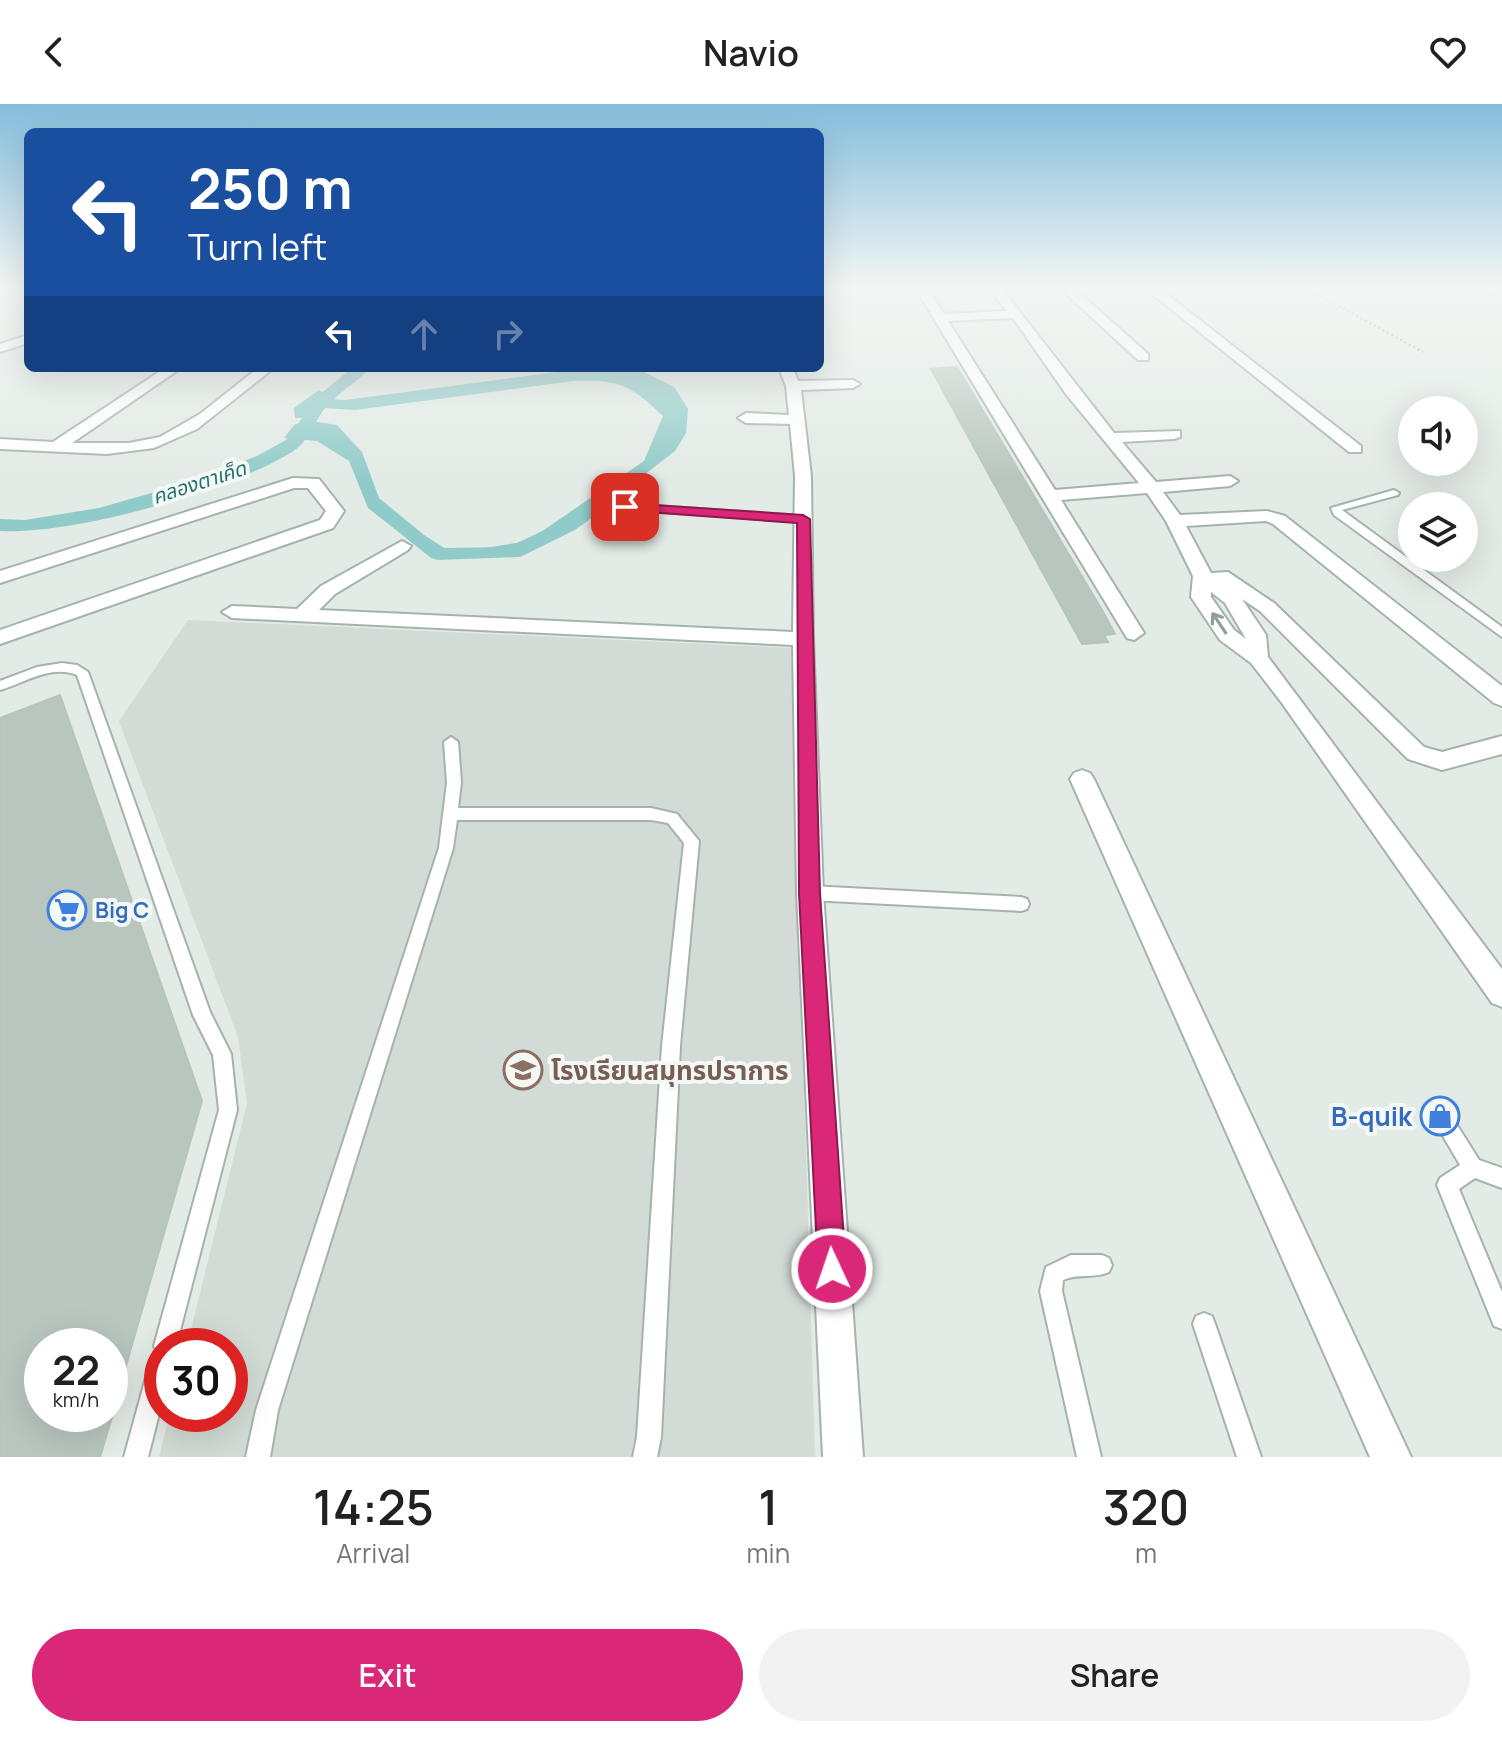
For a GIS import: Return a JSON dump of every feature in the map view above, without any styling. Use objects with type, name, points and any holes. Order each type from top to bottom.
[{"type":"street","points":[[962,352],[1134,633]]},
{"type":"street","points":[[1045,352],[1175,521],[1200,568],[1201,597],[1227,635],[1258,658],[1441,904],[1502,993]]},
{"type":"street","points":[[1138,352],[1143,357]]},
{"type":"street","points":[[1232,352],[1355,449]]},
{"type":"street","points":[[59,445],[168,372]]},
{"type":"street","points":[[0,444],[129,449],[155,444],[184,430],[262,372]]},
{"type":"street","points":[[843,1457],[810,893],[803,639],[803,476],[790,377],[853,384]]},
{"type":"street","points":[[746,418],[796,420]]},
{"type":"street","points":[[1109,438],[1174,434]]},
{"type":"street","points":[[1049,496],[1230,481]]},
{"type":"street","points":[[0,577],[293,483],[313,483],[335,511],[327,524],[0,637]]},
{"type":"street","points":[[1175,521],[1267,516],[1279,520],[1502,698]]},
{"type":"street","points":[[302,615],[328,590],[402,546]]},
{"type":"street","points":[[1200,568],[1267,607],[1416,753],[1442,761],[1502,745]]},
{"type":"street","points":[[232,612],[803,639]]},
{"type":"street","points":[[1082,779],[1391,1457]]},
{"type":"lane","points":[[1394,493],[1336,508],[1338,513],[1502,633]]},
{"type":"lane","points":[[625,507],[803,519]]},
{"type":"lane","points":[[0,686],[44,670],[70,665],[82,672],[202,1015],[222,1054],[228,1110],[170,1328]]},
{"type":"lane","points":[[258,1457],[267,1410],[446,848],[454,782],[451,742]]},
{"type":"lane","points":[[451,814],[651,814],[672,818],[692,841],[671,1046],[650,1421],[645,1457]]},
{"type":"lane","points":[[810,893],[1021,904]]},
{"type":"lane","points":[[1445,1124],[1473,1168],[1502,1178]]},
{"type":"lane","points":[[1473,1168],[1447,1185],[1502,1318]]},
{"type":"lane","points":[[1089,1457],[1051,1291],[1053,1274],[1062,1268],[1102,1265]]},
{"type":"lane","points":[[1204,1324],[1249,1457]]},
{"type":"lane","points":[[136,1457],[144,1427]]},
{"type":"shaded area","name":"โรงเรียนสมุทรปราการ","points":[[188,620],[791,648],[815,1457],[159,1457],[165,1432],[248,1432],[248,1328],[191,1328],[247,1103],[238,1037],[119,721]]},
{"type":"water","points":[[556,372],[644,372],[674,387],[688,409],[686,433],[675,451],[601,508],[508,553],[438,554],[415,545],[368,508],[349,461],[317,441],[284,438],[295,424],[318,422],[337,425],[362,452],[379,498],[446,549],[485,548],[528,541],[644,461],[663,416],[623,386],[573,381],[355,410],[324,408],[316,417],[295,418],[294,408],[319,390],[332,399],[345,400]]},
{"type":"building","points":[[957,367],[1102,610],[1115,634],[1104,635],[1108,642],[1082,644],[931,369]]},
{"type":"building","name":"Big C","points":[[60,695],[202,1101],[128,1359],[128,1328],[24,1328],[24,1432],[108,1432],[100,1457],[0,1457],[0,718]]},
{"type":"waterway","name":"คลองตาเค็ด","points":[[0,525],[60,522],[101,513],[189,488],[264,460],[292,444],[324,399],[357,372]]},
{"type":"waterway","points":[[416,538],[438,554],[513,553],[568,526],[601,502]]},
{"type":"place","name":"Big C","points":[[67,910]]},
{"type":"place","name":"โรงเรียนสมุทรปราการ","points":[[523,1070]]},
{"type":"place","name":"B-quik","points":[[1440,1116]]},
{"type":"route","points":[[625,507],[803,519],[810,893],[832,1269]]}]
